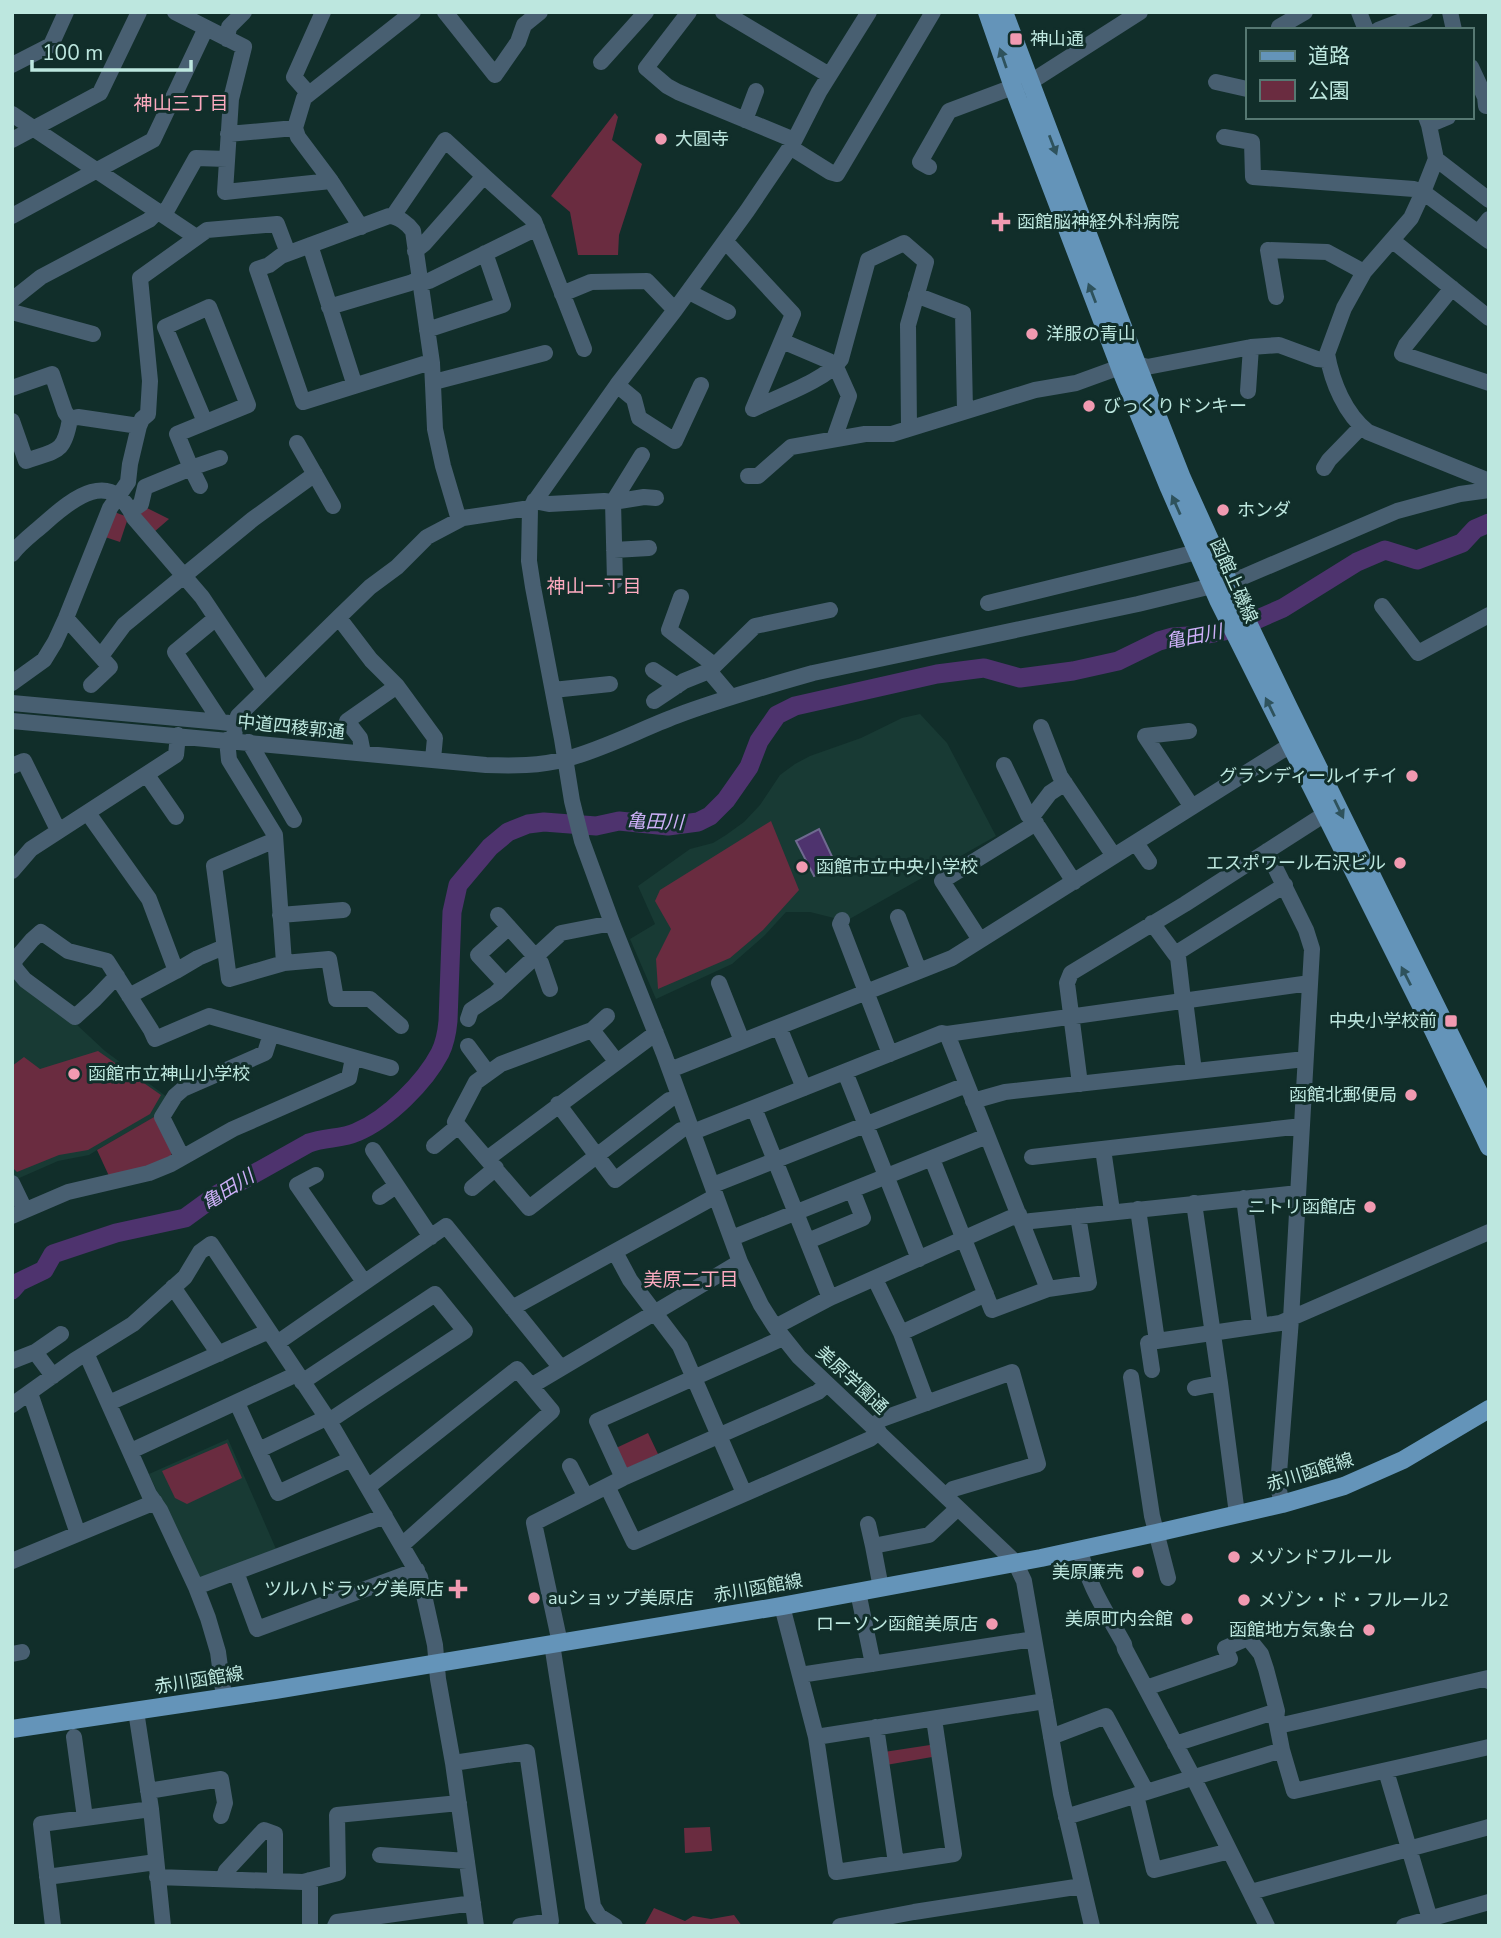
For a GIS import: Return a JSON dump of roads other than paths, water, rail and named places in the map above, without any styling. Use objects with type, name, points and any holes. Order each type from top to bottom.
[{"type":"main road","name":"函館上磯線","points":[[987,12],[1021,85],[1128,366],[1168,486],[1196,550],[1221,584]]},
{"type":"main road","name":"函館上磯線","points":[[1004,12],[1021,85]]},
{"type":"main road","name":"函館上磯線","points":[[1128,366],[1182,478],[1231,608],[1489,1113]]},
{"type":"main road","name":"函館上磯線","points":[[1298,743],[1325,814],[1489,1147]]},
{"type":"main road","name":"赤川函館線","points":[[12,1729],[782,1606],[1156,1533],[1324,1493],[1378,1472],[1489,1409]]},
{"type":"street","points":[[12,65],[51,45],[66,12]]},
{"type":"street","points":[[12,140],[100,93],[139,12]]},
{"type":"street","points":[[175,12],[244,47],[230,99],[225,192],[331,181]]},
{"type":"street","points":[[227,39],[229,27],[244,12]]},
{"type":"street","points":[[309,94],[294,77],[323,12]]},
{"type":"street","points":[[360,227],[331,181],[298,137],[295,128],[304,98],[413,12]]},
{"type":"street","points":[[445,12],[495,75],[518,42],[524,25],[540,12]]},
{"type":"street","points":[[601,62],[646,12]]},
{"type":"street","points":[[689,12],[646,68],[667,86],[792,144],[830,172],[837,174],[933,12]]},
{"type":"street","points":[[723,12],[829,75]]},
{"type":"street","points":[[532,504],[617,385],[726,242],[792,144],[829,75],[869,12]]},
{"type":"street","points":[[929,167],[920,162],[948,111],[1021,85],[1140,12]]},
{"type":"street","points":[[1279,27],[1305,12]]},
{"type":"street","points":[[1383,28],[1419,13]]},
{"type":"street","points":[[12,216],[153,139],[206,28]]},
{"type":"street","points":[[1473,71],[1485,97],[1482,108]]},
{"type":"street","points":[[1216,82],[1246,89]]},
{"type":"street","points":[[745,120],[756,91]]},
{"type":"street","points":[[12,114],[196,237]]},
{"type":"street","points":[[1427,121],[1436,159],[1423,192],[1411,218],[1393,242],[1364,272],[1344,307],[1330,342],[1328,360],[1344,403],[1361,427],[1384,440],[1489,481]]},
{"type":"street","points":[[228,134],[295,128]]},
{"type":"street","points":[[1224,137],[1252,142],[1253,177],[1415,188],[1483,237],[1489,219]]},
{"type":"street","points":[[432,363],[303,402],[257,269],[288,253],[393,216],[445,140],[534,221],[584,349]]},
{"type":"street","points":[[12,300],[41,277],[161,213],[196,158],[227,159]]},
{"type":"street","points":[[1436,159],[1489,200]]},
{"type":"street","points":[[415,251],[484,176]]},
{"type":"street","points":[[393,216],[409,226],[413,232],[432,363],[435,429],[459,520]]},
{"type":"street","points":[[12,683],[44,660],[66,618],[110,508],[128,482],[139,426],[148,414],[150,381],[140,278],[207,230],[277,224],[288,253]]},
{"type":"street","points":[[329,307],[419,281],[429,281],[537,228]]},
{"type":"street","points":[[726,242],[793,314],[753,409],[836,367],[841,359],[868,260],[904,243],[926,262],[908,326],[909,428]]},
{"type":"street","points":[[1393,242],[1489,318]]},
{"type":"street","points":[[310,245],[355,386]]},
{"type":"street","points":[[1276,297],[1268,250],[1327,252],[1364,272]]},
{"type":"street","points":[[427,330],[503,305],[485,253]]},
{"type":"street","points":[[562,294],[591,282],[647,281],[675,310]]},
{"type":"street","points":[[1452,288],[1406,345],[1402,355],[1489,383]]},
{"type":"street","points":[[689,292],[728,312]]},
{"type":"street","points":[[916,295],[963,313],[965,411]]},
{"type":"street","points":[[200,486],[177,434],[248,405],[209,307],[165,327],[205,422]]},
{"type":"street","points":[[12,312],[93,334]]},
{"type":"street","points":[[782,341],[829,361],[836,367],[849,396],[834,439]]},
{"type":"street","points":[[748,476],[758,476],[791,447],[865,434],[892,434],[1035,390],[1076,383],[1128,366],[1147,367],[1251,347],[1279,345],[1317,359],[1328,360]]},
{"type":"street","points":[[1248,391],[1251,347]]},
{"type":"street","points":[[434,382],[545,353]]},
{"type":"street","points":[[12,388],[52,374],[70,419],[66,441],[57,450],[26,461],[12,421]]},
{"type":"street","points":[[617,385],[634,399],[639,418],[675,441],[701,385]]},
{"type":"street","points":[[70,419],[78,417],[139,426]]},
{"type":"street","points":[[1324,468],[1361,427]]},
{"type":"street","points":[[297,443],[333,506]]},
{"type":"street","points":[[615,581],[613,502],[642,455]]},
{"type":"street","points":[[131,511],[141,503],[145,487],[220,458]]},
{"type":"street","points":[[100,656],[124,625],[253,519],[315,474]]},
{"type":"street","points":[[12,554],[69,502],[102,490],[118,495],[134,518],[202,597],[264,690]]},
{"type":"street","name":"中道四稜郭通","points":[[12,721],[178,735],[233,734],[363,753],[486,765],[565,759],[730,697],[813,673],[1221,584],[1397,511],[1448,497],[1489,490]]},
{"type":"street","points":[[284,963],[275,835],[229,760],[238,716],[370,587],[397,567],[427,537],[459,520],[532,504],[656,498]]},
{"type":"street","name":"美原学園通","points":[[532,504],[529,561],[572,801],[582,841],[670,1070],[687,1131],[715,1190],[750,1285],[779,1333],[827,1384],[1015,1562],[1024,1581],[1066,1817],[1092,1926]]},
{"type":"street","points":[[614,550],[649,548]]},
{"type":"street","points":[[988,603],[1110,575],[1196,550]]},
{"type":"street","points":[[681,597],[669,630],[711,668],[730,697]]},
{"type":"street","points":[[1382,606],[1418,653],[1489,615]]},
{"type":"street","points":[[654,701],[711,668],[755,626],[830,610]]},
{"type":"street","points":[[66,618],[110,667],[91,685]]},
{"type":"street","points":[[216,618],[175,652],[295,820]]},
{"type":"street","points":[[342,622],[371,660],[397,686],[435,738],[433,759]]},
{"type":"street","points":[[653,670],[677,686]]},
{"type":"street","points":[[552,690],[610,684]]},
{"type":"street","points":[[363,753],[359,738],[347,721],[397,686]]},
{"type":"street","points":[[12,703],[233,734]]},
{"type":"street","points":[[1041,727],[1065,783],[1114,856]]},
{"type":"street","points":[[1189,731],[1145,736],[1192,807]]},
{"type":"street","points":[[12,871],[31,849],[176,755],[178,735]]},
{"type":"street","points":[[670,1070],[952,958],[1298,743]]},
{"type":"street","points":[[12,766],[24,761],[58,830]]},
{"type":"street","points":[[1004,765],[1028,816],[1074,882]]},
{"type":"street","points":[[149,778],[176,817]]},
{"type":"street","points":[[980,940],[942,881],[1033,821],[1050,793],[1065,783]]},
{"type":"street","points":[[1080,1084],[1067,983],[1069,976],[1325,814]]},
{"type":"street","points":[[90,816],[149,899],[176,971]]},
{"type":"street","points":[[275,840],[214,866],[229,979],[284,963],[329,959],[336,999],[370,999],[401,1026]]},
{"type":"street","points":[[1136,843],[1149,862]]},
{"type":"street","points":[[1267,851],[1306,930],[1312,949],[1291,1319],[1278,1486],[1282,1504]]},
{"type":"street","points":[[1175,954],[1285,885]]},
{"type":"street","points":[[280,915],[343,910]]},
{"type":"street","points":[[898,917],[919,971]]},
{"type":"street","points":[[842,920],[840,924],[890,1054]]},
{"type":"street","points":[[505,984],[478,955],[503,921],[541,963],[550,989]]},
{"type":"street","points":[[468,1019],[471,1010],[505,984],[561,933],[612,923]]},
{"type":"street","points":[[1152,923],[1178,957],[1194,1071]]},
{"type":"street","points":[[117,976],[75,1017],[13,968],[15,961],[41,933],[68,951],[107,961],[117,976],[155,1039],[209,1016],[391,1068]]},
{"type":"street","points":[[129,996],[198,958],[224,947]]},
{"type":"street","points":[[719,983],[742,1041]]},
{"type":"street","points":[[558,1104],[615,1180],[687,1131],[754,1108],[942,1034],[1310,983]]},
{"type":"street","points":[[607,1016],[592,1030],[501,1064],[488,1073],[476,1082],[455,1122],[528,1208],[669,1100]]},
{"type":"street","points":[[779,1027],[804,1088]]},
{"type":"street","points":[[592,1030],[616,1061]]},
{"type":"street","points":[[472,1188],[491,1164],[558,1104],[656,1032]]},
{"type":"street","points":[[182,1157],[162,1117],[176,1096],[183,1089],[265,1053],[271,1034]]},
{"type":"street","points":[[947,1034],[1048,1289]]},
{"type":"street","points":[[468,1046],[488,1073]]},
{"type":"street","points":[[12,1183],[18,1213],[68,1192],[149,1173],[171,1164],[233,1129],[349,1078],[353,1058]]},
{"type":"street","points":[[973,1101],[1005,1093],[1305,1059]]},
{"type":"street","points":[[845,1072],[919,1259]]},
{"type":"street","points":[[512,1308],[615,1252],[715,1190],[776,1160],[966,1085]]},
{"type":"street","points":[[754,1108],[830,1298]]},
{"type":"street","points":[[434,1146],[458,1126]]},
{"type":"street","points":[[1032,1157],[1302,1126]]},
{"type":"street","points":[[732,1238],[987,1136]]},
{"type":"street","points":[[1103,1149],[1112,1211]]},
{"type":"street","points":[[373,1150],[431,1237]]},
{"type":"street","points":[[932,1159],[992,1310],[1048,1289],[1089,1283],[1078,1216]]},
{"type":"street","points":[[316,1175],[298,1185],[364,1282]]},
{"type":"street","points":[[380,1197],[396,1186]]},
{"type":"street","points":[[808,1241],[863,1218],[852,1190]]},
{"type":"street","points":[[623,1478],[597,1420],[693,1378],[779,1333],[830,1298],[964,1239],[1021,1218],[1078,1216],[1298,1193]]},
{"type":"street","points":[[1244,1198],[1260,1325]]},
{"type":"street","points":[[1194,1203],[1237,1514]]},
{"type":"street","points":[[1138,1209],[1153,1342],[1152,1370]]},
{"type":"street","points":[[109,1403],[219,1354],[273,1337],[364,1282],[446,1226],[561,1368]]},
{"type":"street","points":[[1131,1346],[1280,1323],[1489,1232]]},
{"type":"street","points":[[12,1405],[133,1324],[185,1277],[200,1252],[211,1244],[328,1419],[420,1577],[432,1631],[453,1763],[475,1926]]},
{"type":"street","points":[[615,1252],[630,1280],[680,1346],[744,1493]]},
{"type":"street","points":[[531,1386],[740,1262]]},
{"type":"street","points":[[875,1279],[901,1333],[927,1404]]},
{"type":"street","points":[[173,1287],[219,1354]]},
{"type":"street","points":[[131,1451],[237,1402],[300,1378],[435,1294],[465,1331],[328,1419],[259,1450]]},
{"type":"street","points":[[901,1333],[986,1294]]},
{"type":"street","points":[[12,1361],[35,1352],[61,1334]]},
{"type":"street","points":[[35,1352],[53,1376]]},
{"type":"street","points":[[86,1353],[196,1587],[218,1652],[223,1697]]},
{"type":"street","points":[[368,1487],[517,1369],[552,1411],[402,1545]]},
{"type":"street","points":[[607,1486],[635,1542],[870,1439],[882,1419],[1012,1372],[1038,1464],[953,1489],[946,1496]]},
{"type":"street","points":[[1131,1377],[1152,1516],[1168,1578]]},
{"type":"street","points":[[1195,1388],[1220,1383]]},
{"type":"street","points":[[615,1926],[599,1916],[593,1906],[556,1644],[534,1523],[623,1478],[818,1392],[827,1384]]},
{"type":"street","points":[[30,1392],[78,1534]]},
{"type":"street","points":[[237,1402],[278,1493],[351,1459]]},
{"type":"street","points":[[570,1466],[586,1497]]},
{"type":"street","points":[[12,1561],[155,1503]]},
{"type":"street","points":[[873,1546],[929,1535],[958,1508]]},
{"type":"street","points":[[196,1587],[386,1516]]},
{"type":"street","points":[[867,1524],[881,1588]]},
{"type":"street","points":[[1080,1549],[1083,1566],[1095,1594],[1193,1777],[1267,1926]]},
{"type":"street","points":[[236,1572],[257,1629],[417,1570]]},
{"type":"street","points":[[858,1592],[873,1664]]},
{"type":"street","points":[[782,1606],[816,1737],[836,1872],[954,1854],[934,1718]]},
{"type":"street","points":[[1146,1688],[1230,1659],[1225,1648],[1248,1638],[1261,1654],[1294,1791],[1489,1747]]},
{"type":"street","points":[[800,1675],[1034,1639]]},
{"type":"street","points":[[1175,1744],[1278,1718],[1488,1678],[1489,1681]]},
{"type":"street","points":[[816,1737],[1045,1701]]},
{"type":"street","points":[[136,1711],[163,1926]]},
{"type":"street","points":[[1051,1737],[1106,1716],[1141,1793],[1154,1870],[1230,1851]]},
{"type":"street","points":[[876,1727],[896,1863]]},
{"type":"street","points":[[74,1737],[85,1818]]},
{"type":"street","points":[[1066,1817],[1282,1750]]},
{"type":"street","points":[[453,1763],[527,1752],[551,1921],[520,1926]]},
{"type":"street","points":[[1386,1770],[1430,1919]]},
{"type":"street","points":[[148,1791],[221,1779],[225,1803],[221,1816]]},
{"type":"street","points":[[47,1877],[156,1870],[223,1879],[303,1882],[338,1873],[337,1815],[459,1803]]},
{"type":"street","points":[[52,1926],[41,1824],[150,1809]]},
{"type":"street","points":[[1251,1892],[1489,1827]]},
{"type":"street","points":[[223,1879],[226,1871],[264,1830],[275,1834],[275,1880]]},
{"type":"street","points":[[380,1856],[467,1861]]},
{"type":"street","points":[[310,1880],[310,1926]]},
{"type":"street","points":[[840,1926],[1082,1886]]},
{"type":"street","points":[[1404,1926],[1489,1902]]},
{"type":"street","points":[[335,1926],[337,1922],[473,1903]]},
{"type":"waterway","name":"亀田川","points":[[12,1290],[19,1282],[44,1270],[53,1254],[116,1233],[185,1218],[218,1194],[309,1143],[351,1134],[369,1126],[393,1109],[425,1076],[442,1049],[446,1037],[452,912],[458,885],[490,847],[508,832],[528,824],[544,822],[596,826],[619,821],[668,826],[698,822],[710,816],[726,800],[749,767],[759,741],[777,715],[795,706],[937,674],[984,668],[1020,678],[1073,671],[1118,661],[1173,637],[1235,629],[1283,608],[1357,562],[1385,550],[1417,560],[1462,543],[1475,529],[1489,523]]},
{"type":"place","name":"神山通","points":[[1016,39]]},
{"type":"place","name":"大圓寺","points":[[661,139]]},
{"type":"place","name":"函館脳神経外科病院","points":[[1001,222]]},
{"type":"place","name":"洋服の青山","points":[[1032,334]]},
{"type":"place","name":"びっくりドンキー","points":[[1089,406]]},
{"type":"place","name":"ホンダ","points":[[1223,510]]},
{"type":"place","name":"グランディールイチイ","points":[[1412,776]]},
{"type":"place","name":"エスポワール石沢ビル","points":[[1400,863]]},
{"type":"place","name":"函館市立中央小学校","points":[[802,867]]},
{"type":"place","name":"中央小学校前","points":[[1451,1021]]},
{"type":"place","name":"函館市立神山小学校","points":[[74,1074]]},
{"type":"place","name":"函館北郵便局","points":[[1411,1095]]},
{"type":"place","name":"ニトリ函館店","points":[[1370,1207]]},
{"type":"place","name":"メゾンドフルール","points":[[1234,1557]]},
{"type":"place","name":"美原廉売","points":[[1138,1572]]},
{"type":"place","name":"ツルハドラッグ美原店","points":[[458,1589]]},
{"type":"place","name":"auショップ美原店","points":[[534,1598]]},
{"type":"place","name":"メゾン・ド・フルール2","points":[[1244,1600]]},
{"type":"place","name":"美原町内会館","points":[[1187,1619]]},
{"type":"place","name":"ローソン函館美原店","points":[[992,1624]]},
{"type":"place","name":"函館地方気象台","points":[[1369,1630]]},
{"type":"district","name":"神山三丁目","points":[[181,104]]},
{"type":"district","name":"神山一丁目","points":[[594,587]]},
{"type":"district","name":"美原二丁目","points":[[691,1280]]}]
